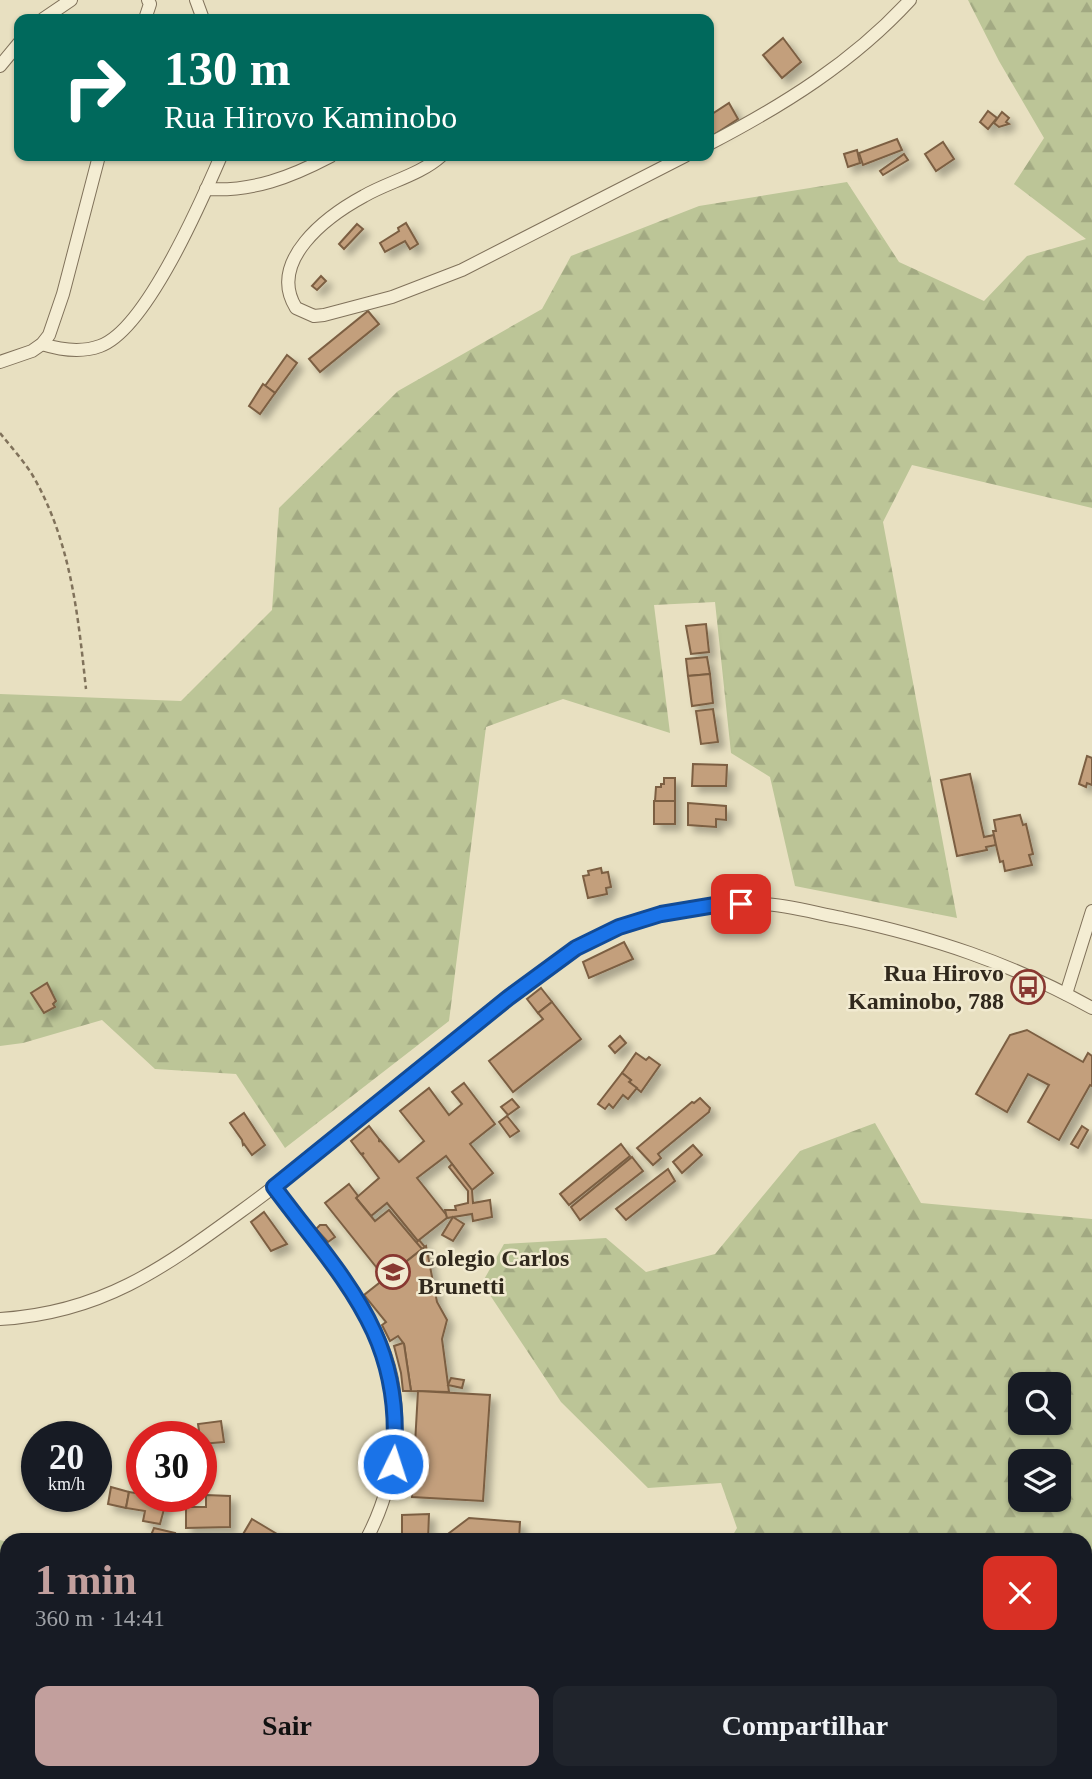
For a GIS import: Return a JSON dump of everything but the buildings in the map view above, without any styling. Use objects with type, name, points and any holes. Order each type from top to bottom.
[{"type":"street","points":[[50,14],[71,0]]},
{"type":"street","points":[[714,141],[798,94],[845,62],[910,0]]},
{"type":"street","points":[[0,66],[14,49]]},
{"type":"street","points":[[0,362],[22,355],[42,344],[49,335],[57,318],[98,161]]},
{"type":"street","points":[[42,344],[55,348],[84,350],[101,346],[114,339],[125,328],[162,276],[219,161]]},
{"type":"street","points":[[206,189],[239,189],[272,183],[321,161]]},
{"type":"street","points":[[432,161],[347,206],[309,239],[292,262],[288,276],[289,294],[296,308],[314,316],[324,315],[427,285],[462,270],[675,161]]},
{"type":"street","points":[[0,1319],[83,1304],[131,1284],[174,1260],[274,1187],[508,998],[576,948],[619,927],[661,914],[721,904],[761,904],[787,906],[893,929],[964,950],[1092,1008]]},
{"type":"street","points":[[1066,994],[1092,911]]},
{"type":"street","points":[[274,1187],[356,1298],[379,1340],[387,1364],[394,1392],[393,1464],[385,1494],[369,1533]]},
{"type":"path","points":[[0,433],[32,474],[54,520],[74,593],[86,689]]},
{"type":"green space","points":[[968,0],[1092,0],[1092,508],[912,465],[883,522],[957,918],[795,886],[770,777],[731,753],[715,602],[654,605],[670,733],[563,699],[486,727],[449,1021],[285,1148],[236,1074],[155,1069],[102,1020],[23,1043],[0,1046],[0,694],[181,701],[272,610],[279,508],[398,391],[542,309],[571,256],[699,206],[847,182],[899,262],[984,301],[1027,256],[1086,239],[1014,184],[1044,138],[999,61]]},
{"type":"green space","points":[[875,1123],[921,1203],[1092,1219],[1092,1533],[734,1533],[737,1528],[721,1483],[648,1488],[561,1402],[482,1283],[504,1244],[606,1238],[646,1272],[715,1254],[800,1151]]},
{"type":"place","name":"Rua Hirovo Kaminobo, 788","points":[[1028,987]]},
{"type":"place","name":"Colegio Carlos Brunetti","points":[[393,1272]]},
{"type":"route","points":[[393,1464],[396,1421],[394,1392],[379,1340],[356,1298],[274,1187],[508,998],[576,948],[619,927],[661,914],[721,904],[741,904]]}]
